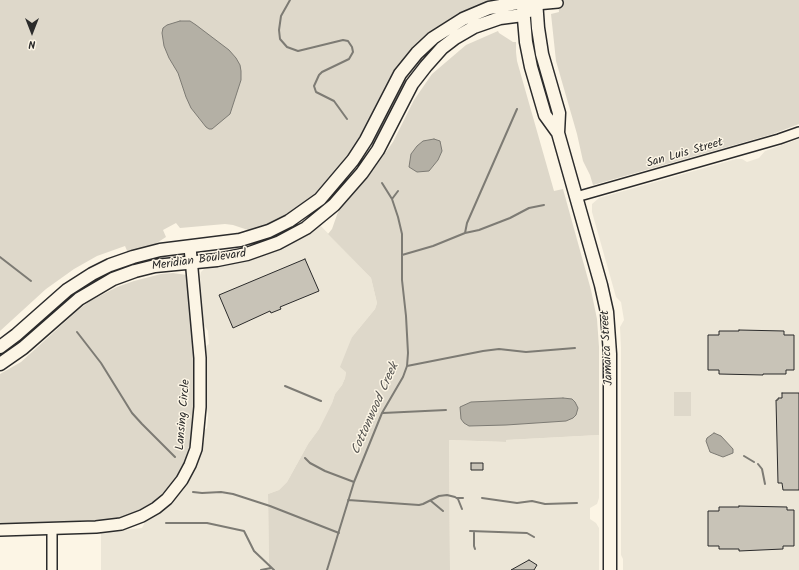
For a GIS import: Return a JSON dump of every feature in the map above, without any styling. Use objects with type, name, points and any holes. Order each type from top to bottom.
[{"type":"main road","name":"Meridian Boulevard","points":[[0,364],[23,348],[76,301],[95,288],[145,268],[228,258],[261,250],[291,237],[319,218],[340,199],[367,166],[382,142],[412,84],[422,70],[442,48],[461,34],[504,17],[523,7],[536,3]]},
{"type":"main road","name":"Jamaica Street","points":[[536,3],[542,54],[559,113],[558,133],[601,285],[609,329],[610,570]]},
{"type":"main road","name":"Meridian Boulevard","points":[[0,347],[16,335],[64,292],[92,274],[115,263],[138,255],[164,250],[222,244],[253,237],[274,229],[303,212],[326,192],[356,157],[395,83],[406,66],[420,49],[445,29],[473,14],[500,5],[523,7]]},
{"type":"main road","name":"Jamaica Street","points":[[523,7],[526,42],[536,85],[545,115],[558,133]]},
{"type":"street","points":[[536,3],[558,3]]},
{"type":"street","name":"San Luis Street","points":[[576,197],[799,132]]},
{"type":"street","name":"Lansing Circle","points":[[0,530],[110,526],[136,519],[164,501],[188,470],[194,457],[197,441],[200,394],[200,346],[190,247]]},
{"type":"street","points":[[52,529],[52,570]]},
{"type":"shaded area","points":[[0,0],[501,0],[439,27],[356,149],[322,190],[295,212],[271,225],[251,231],[225,224],[180,228],[176,223],[163,230],[166,237],[149,248],[128,253],[125,246],[97,256],[74,269],[46,289],[0,331]]},
{"type":"shaded area","points":[[558,0],[799,0],[799,124],[773,134],[593,185],[583,161],[577,134],[556,61],[551,14],[559,12]]},
{"type":"shaded area","points":[[180,21],[190,21],[196,25],[229,50],[240,65],[241,80],[230,114],[212,129],[206,127],[191,108],[178,73],[164,46],[162,33],[163,28],[167,25]]},
{"type":"shaded area","points":[[498,31],[513,42],[516,42],[517,61],[554,191],[563,189],[591,290],[597,319],[599,347],[599,435],[506,440],[506,442],[449,440],[450,570],[269,570],[268,494],[279,490],[287,482],[308,444],[319,429],[335,394],[345,378],[346,372],[340,367],[352,337],[375,309],[377,303],[371,278],[328,234],[332,229],[338,212],[368,177],[393,142],[414,100],[432,74],[466,45]]},
{"type":"shaded area","points":[[434,139],[440,141],[442,151],[438,160],[429,171],[417,172],[409,167],[411,154],[417,146],[423,141]]},
{"type":"shaded area","points":[[799,139],[799,570],[623,570],[623,559],[621,555],[620,327],[624,320],[621,302],[616,297],[592,212],[592,204],[599,198],[736,159],[742,159],[747,162],[759,158],[765,151]]},
{"type":"shaded area","points":[[319,224],[371,278],[377,303],[375,309],[352,337],[345,378],[335,394],[319,429],[308,444],[287,482],[279,490],[268,494],[269,570],[101,570],[101,532],[142,528],[146,520],[167,506],[181,492],[190,479],[199,460],[203,444],[204,430],[207,428],[208,417],[206,409],[206,346],[209,344],[208,331],[204,325],[200,277],[201,272],[204,269],[212,267],[213,265]]},
{"type":"shaded area","points":[[173,273],[187,275],[188,278],[195,363],[195,396],[191,439],[185,461],[175,479],[153,502],[132,514],[118,518],[103,520],[0,524],[0,374],[21,362],[90,301],[117,287],[134,281],[161,274]]},
{"type":"shaded area","points":[[674,392],[691,392],[691,416],[674,416]]},
{"type":"shaded area","points":[[563,398],[572,399],[578,408],[576,415],[566,421],[469,426],[461,419],[460,407],[471,402]]},
{"type":"shaded area","points":[[714,433],[721,436],[733,449],[733,453],[723,457],[710,452],[706,441],[707,438]]},
{"type":"shaded area","points":[[599,435],[599,498],[597,504],[590,508],[590,519],[596,523],[599,528],[599,570],[450,570],[449,440],[505,442],[506,440]]},
{"type":"building","points":[[305,259],[319,291],[280,307],[281,309],[271,313],[270,311],[233,328],[219,295]]},
{"type":"building","points":[[719,331],[784,331],[784,335],[794,335],[794,370],[786,370],[786,374],[763,375],[719,374],[719,370],[708,370],[708,335],[719,335]]},
{"type":"building","points":[[782,393],[799,393],[799,490],[783,490],[782,483],[778,483],[776,400],[778,400],[778,398],[782,398]]},
{"type":"building","points":[[471,463],[483,463],[483,470],[471,470]]},
{"type":"building","points":[[719,507],[787,507],[787,510],[794,510],[794,546],[783,546],[783,549],[739,551],[739,549],[719,549],[719,546],[708,546],[708,511],[719,511]]},
{"type":"building","points":[[529,560],[537,565],[534,570],[511,570]]},
{"type":"waterway","name":"Cottonwood Creek","points":[[290,0],[281,16],[279,30],[280,39],[287,47],[298,51],[343,40],[348,41],[352,47],[353,52],[349,59],[322,72],[314,86],[316,92],[334,101],[347,119]]},
{"type":"waterway","points":[[465,233],[467,223],[517,109]]},
{"type":"waterway","name":"Cottonwood Creek","points":[[327,570],[354,482],[382,413],[403,377],[407,366],[408,353],[406,316],[402,280],[402,234],[392,199],[382,183]]},
{"type":"waterway","points":[[392,199],[398,191]]},
{"type":"waterway","points":[[402,255],[433,246],[465,233],[479,230],[510,218],[529,208],[544,205]]},
{"type":"waterway","points":[[0,257],[31,281]]},
{"type":"waterway","points":[[77,332],[101,363],[132,413],[175,457]]},
{"type":"waterway","points":[[407,366],[499,349],[526,352],[575,348]]},
{"type":"waterway","points":[[285,386],[321,401]]},
{"type":"waterway","points":[[383,413],[446,410]]},
{"type":"waterway","points":[[744,456],[754,462]]},
{"type":"waterway","points":[[305,458],[310,463],[325,471],[354,482]]},
{"type":"waterway","points":[[758,464],[762,469],[765,484]]},
{"type":"waterway","points":[[193,492],[221,492],[233,494],[270,506],[339,533]]},
{"type":"waterway","points":[[348,500],[419,505],[439,496],[447,495],[458,499],[462,509]]},
{"type":"waterway","points":[[457,498],[463,498]]},
{"type":"waterway","points":[[482,498],[517,503],[532,501],[545,504],[577,503]]},
{"type":"waterway","points":[[431,501],[443,511]]},
{"type":"waterway","points":[[166,523],[207,523],[244,531],[254,551],[274,570]]},
{"type":"waterway","points":[[470,531],[527,533],[534,537]]},
{"type":"waterway","points":[[474,532],[475,549]]},
{"type":"waterway","points":[[261,570],[271,568]]}]
